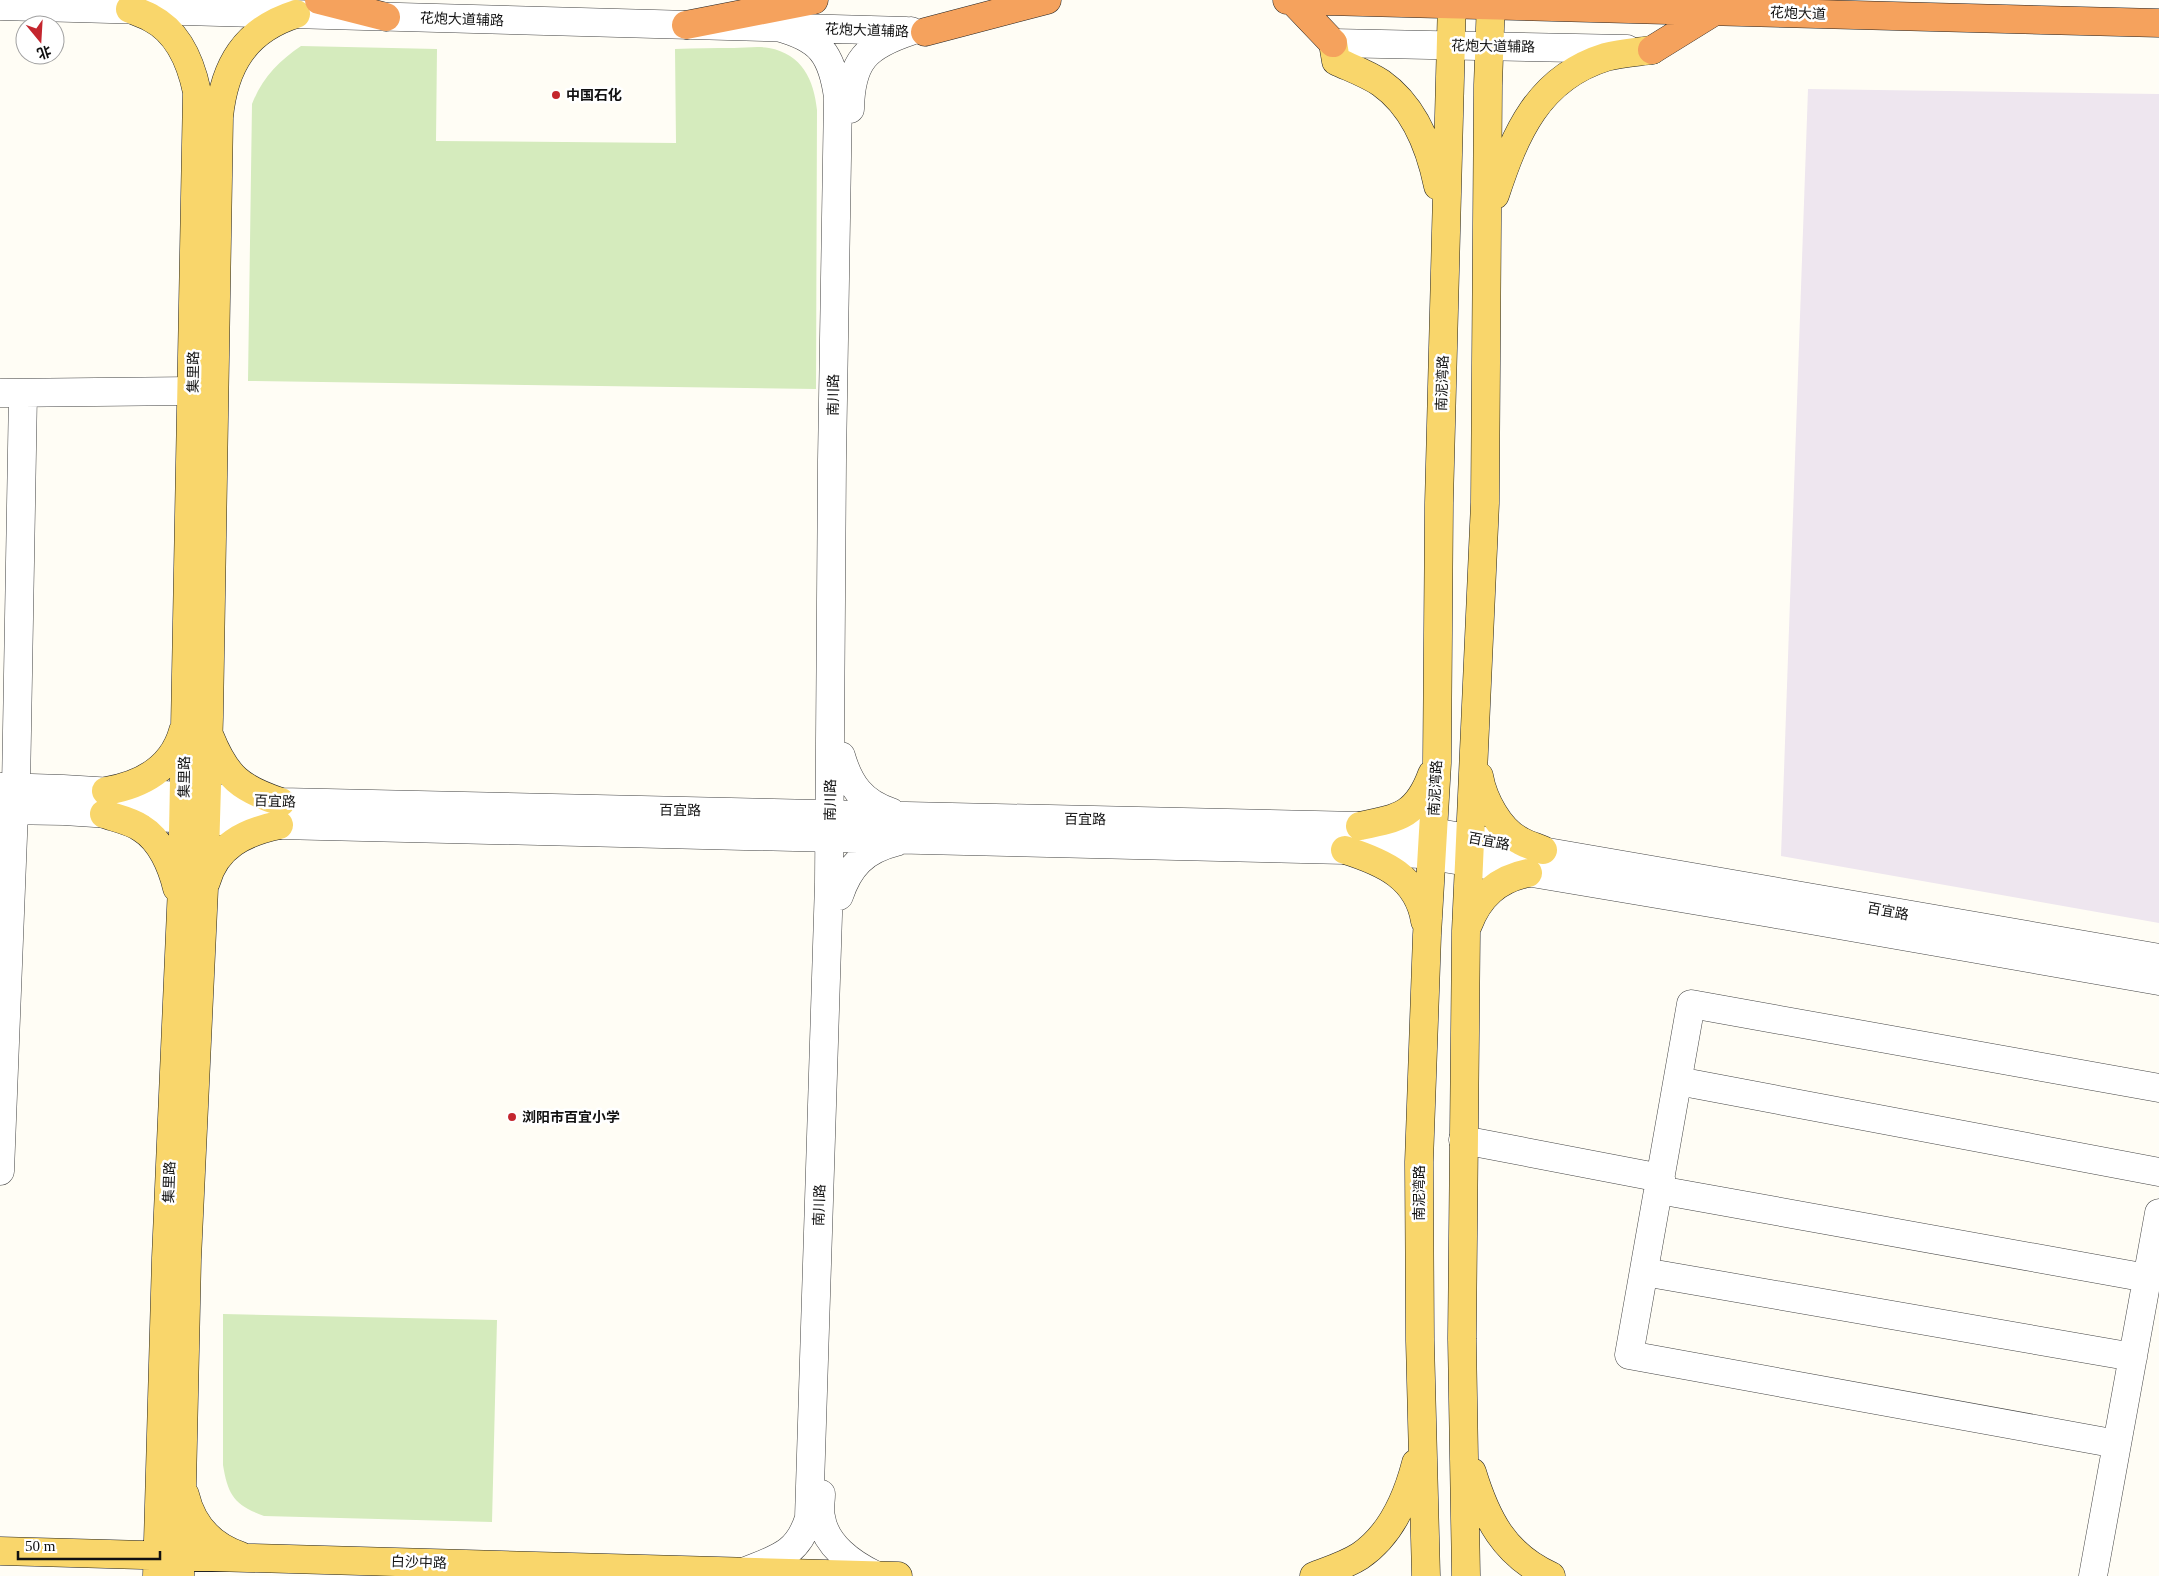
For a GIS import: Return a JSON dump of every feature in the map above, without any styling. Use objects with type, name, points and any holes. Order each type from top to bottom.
[{"type":"highway","points":[[319,0],[386,17]]},
{"type":"highway","points":[[686,25],[814,0]]},
{"type":"highway","points":[[918,32],[1047,0]]},
{"type":"highway","name":"花炮大道","points":[[1286,0],[1491,3],[2159,23]]},
{"type":"highway","points":[[1292,0],[1333,43]]},
{"type":"highway","points":[[1652,50],[1715,11]]},
{"type":"main road","name":"南泥湾路","points":[[1426,1576],[1422,1437],[1419,1162],[1437,755],[1439,503],[1452,2]]},
{"type":"main road","points":[[1466,1576],[1463,1140],[1466,931],[1486,503],[1487,226],[1491,3]]},
{"type":"main road","name":"集里路","points":[[130,9],[152,18],[166,28],[176,40],[194,74],[197,92],[186,717],[204,888],[187,1259],[171,1486],[169,1566]]},
{"type":"main road","name":"集里路","points":[[171,1486],[166,1258],[181,902],[208,733],[219,127],[222,94],[236,57],[249,41],[277,20],[296,14]]},
{"type":"main road","points":[[1333,43],[1336,61],[1381,83],[1401,99],[1418,124],[1436,177],[1446,230]]},
{"type":"main road","points":[[1487,226],[1494,197],[1512,146],[1524,123],[1541,100],[1560,80],[1581,67],[1607,57],[1652,50]]},
{"type":"main road","points":[[181,902],[175,877],[161,849],[142,828],[105,802],[161,768],[177,745],[186,717]]},
{"type":"main road","points":[[204,888],[208,872],[218,855],[231,843],[263,829],[280,814],[234,778],[224,766],[208,733]]},
{"type":"main road","points":[[1360,826],[1404,814],[1415,806],[1425,792],[1437,755]]},
{"type":"main road","points":[[1475,756],[1480,782],[1495,816],[1519,841],[1543,850]]},
{"type":"main road","points":[[1345,850],[1378,862],[1401,876],[1418,900],[1428,935]]},
{"type":"main road","points":[[1466,931],[1479,902],[1490,890],[1514,876],[1528,873]]},
{"type":"main road","points":[[1314,1576],[1360,1556],[1380,1539],[1402,1504],[1415,1466],[1422,1437]]},
{"type":"main road","points":[[1464,1444],[1484,1507],[1494,1527],[1512,1550],[1522,1559],[1551,1576]]},
{"type":"main road","points":[[81,1553],[123,1545],[137,1538],[147,1527],[171,1486],[200,1530],[227,1551],[247,1558]]},
{"type":"main road","name":"白沙中路","points":[[0,1551],[81,1553],[169,1566],[247,1558],[886,1576]]},
{"type":"street","name":"花炮大道辅路","points":[[0,6],[918,32]]},
{"type":"street","name":"南川路","points":[[777,28],[795,32],[807,38],[824,53],[832,66],[838,97],[832,460],[836,759]]},
{"type":"street","name":"南川路","points":[[886,1576],[855,1564],[836,1547],[823,1527],[820,1516],[852,81],[854,71],[869,52],[894,37],[918,32]]},
{"type":"street","name":"花炮大道辅路","points":[[1333,43],[1652,50]]},
{"type":"street","points":[[0,1171],[9,694],[11,393],[77,390],[192,391]]},
{"type":"street","points":[[836,759],[859,794],[902,827],[890,844],[864,856],[853,866],[834,895],[824,874],[811,854],[778,824],[792,808],[811,797],[836,759]]},
{"type":"street","name":"百宜路","points":[[7,799],[105,802],[280,814],[902,827],[1345,850],[1433,844]]},
{"type":"street","name":"百宜路","points":[[902,827],[1360,826],[1433,844],[1470,850],[1543,850],[2159,958]]},
{"type":"street","name":"百宜路","points":[[1470,850],[1528,873],[2159,981]]},
{"type":"street","name":"南川路","points":[[746,1572],[789,1552],[799,1542],[809,1518],[834,895]]},
{"type":"street","points":[[2117,1444],[1630,1355],[1691,1004],[2159,1088]]},
{"type":"street","points":[[1678,1081],[2159,1172]]},
{"type":"street","points":[[1463,1140],[1660,1184],[2147,1278]]},
{"type":"street","points":[[2093,1576],[2159,1213]]},
{"type":"street","points":[[1644,1272],[2132,1357]]},
{"type":"shaded area","points":[[1808,89],[2159,94],[2159,923],[1781,856]]},
{"type":"green space","points":[[301,46],[437,49],[436,141],[676,143],[675,49],[760,47],[780,51],[790,56],[798,62],[809,79],[813,88],[817,110],[816,389],[248,381],[252,104],[266,78],[285,58]]},
{"type":"green space","points":[[223,1314],[497,1320],[492,1522],[264,1516],[239,1503],[234,1498],[227,1484],[223,1465]]},
{"type":"place","name":"中国石化","points":[[556,95]]},
{"type":"place","name":"浏阳市百宜小学","points":[[512,1117]]}]
